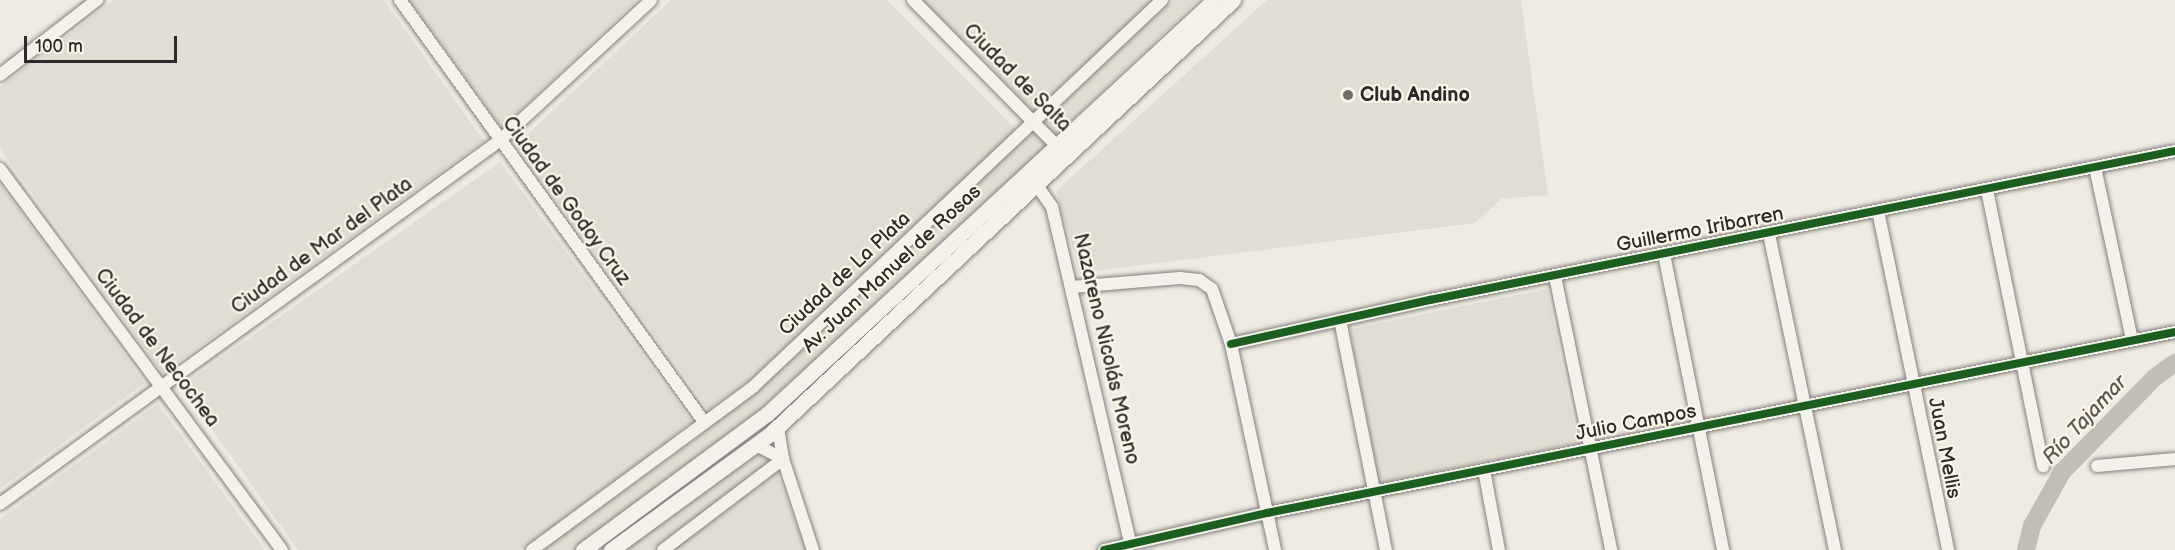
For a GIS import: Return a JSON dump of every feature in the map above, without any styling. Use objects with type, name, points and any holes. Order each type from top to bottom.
[{"type":"main road","name":"Av. Juan Manuel de Rosas","points":[[583,550],[767,414],[1214,0]]},
{"type":"main road","name":"Av. Juan Manuel de Rosas","points":[[611,550],[778,427],[1039,185],[1233,0]]},
{"type":"street","points":[[0,75],[97,0]]},
{"type":"street","name":"Ciudad de Godoy Cruz","points":[[400,0],[499,141],[704,422]]},
{"type":"street","name":"Ciudad de Mar del Plata","points":[[0,504],[499,141],[651,0]]},
{"type":"street","name":"Ciudad de Salta","points":[[913,0],[1056,144],[1067,158]]},
{"type":"street","name":"Ciudad de La Plata","points":[[532,550],[753,387],[1162,0]]},
{"type":"street","name":"Guillermo Iribarren","points":[[1231,344],[2175,151]]},
{"type":"street","points":[[2095,167],[2132,339]]},
{"type":"street","name":"Ciudad de Necochea","points":[[0,169],[282,550]]},
{"type":"street","name":"Nazareno Nicolás Moreno","points":[[1026,172],[1039,185],[1052,207],[1130,543]]},
{"type":"street","points":[[1987,190],[2043,466]]},
{"type":"street","name":"Juan Mellis","points":[[1878,211],[1948,550]]},
{"type":"street","points":[[1769,234],[1835,550]]},
{"type":"street","points":[[1664,254],[1723,550]]},
{"type":"street","points":[[1555,276],[1611,550]]},
{"type":"street","points":[[1072,287],[1180,278],[1199,280],[1219,299],[1231,344],[1275,550]]},
{"type":"street","points":[[1340,320],[1386,550]]},
{"type":"street","name":"Julio Campos","points":[[1104,550],[1130,543],[1158,544],[1267,513],[2175,332]]},
{"type":"street","points":[[778,427],[783,459],[813,550]]},
{"type":"street","points":[[756,445],[783,459]]},
{"type":"street","points":[[663,550],[783,459]]},
{"type":"street","points":[[2097,466],[2175,459]]},
{"type":"street","points":[[1484,470],[1499,550]]},
{"type":"shaded area","points":[[114,0],[384,0],[484,141],[163,373],[0,149],[0,87]]},
{"type":"shaded area","points":[[409,0],[637,0],[502,128]]},
{"type":"shaded area","points":[[671,0],[887,0],[1016,130],[754,378],[709,410],[516,145]]},
{"type":"shaded area","points":[[923,0],[1155,0],[1036,114]]},
{"type":"shaded area","points":[[1173,0],[1199,0],[1054,137],[1041,124]]},
{"type":"shaded area","name":"Club Andino","points":[[1267,0],[1521,0],[1548,195],[1501,199],[1475,223],[1080,273],[1056,191]]},
{"type":"shaded area","points":[[1033,131],[1048,145],[751,418],[574,550],[543,550],[699,437],[757,390]]},
{"type":"shaded area","points":[[500,162],[692,422],[522,550],[298,550],[181,386]]},
{"type":"shaded area","points":[[0,184],[145,383],[0,489]]},
{"type":"shaded area","points":[[1547,289],[1578,443],[1379,483],[1350,329]]},
{"type":"shaded area","points":[[158,404],[265,550],[0,550],[0,519]]},
{"type":"shaded area","points":[[757,450],[767,453],[774,466],[665,550],[622,550]]},
{"type":"shaded area","points":[[774,466],[806,550],[665,550]]},
{"type":"waterway","name":"Río Tajamar","points":[[2026,550],[2032,526],[2062,472],[2154,378],[2175,363]]},
{"type":"cycle path","points":[[1231,344],[1430,300],[2175,151]]},
{"type":"cycle path","points":[[1104,550],[1267,513],[2175,332]]},
{"type":"place","name":"Club Andino","points":[[1348,95]]}]
